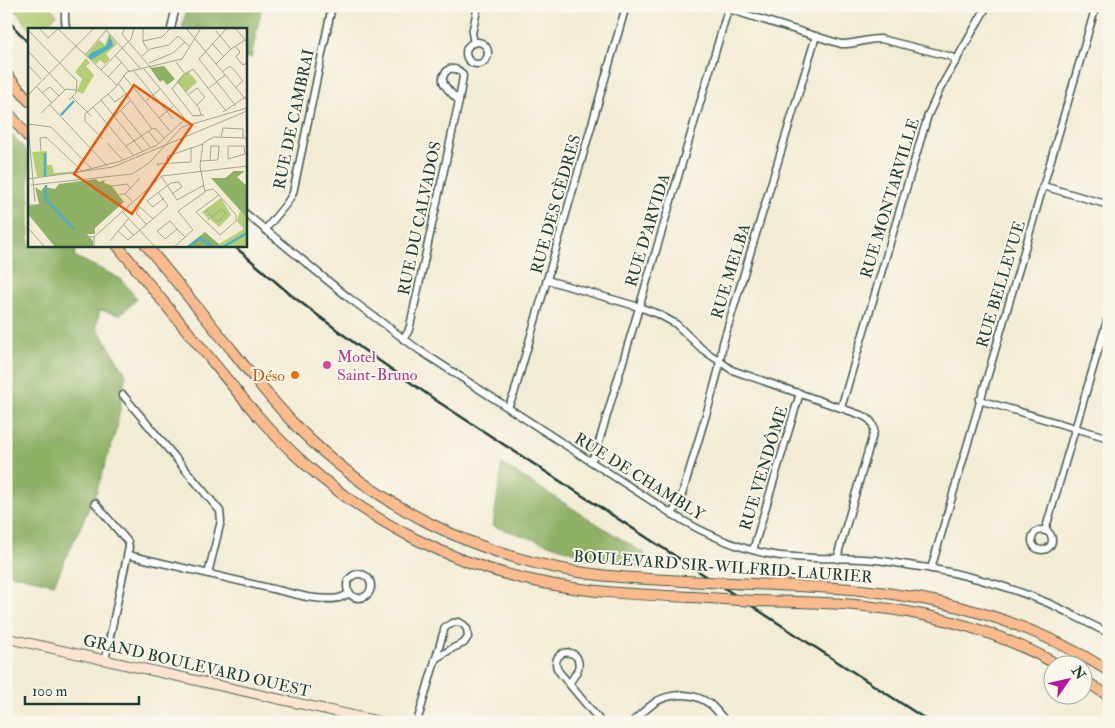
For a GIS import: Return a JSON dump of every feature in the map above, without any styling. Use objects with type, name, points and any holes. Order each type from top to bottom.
[{"type":"main road","points":[[6,74],[28,100]]},
{"type":"main road","points":[[6,110],[28,137]]},
{"type":"main road","name":"BOULEVARD SIR-WILFRID-LAURIER","points":[[118,246],[220,371],[278,438],[308,467],[351,501],[385,522],[451,555],[526,580],[590,590],[863,606],[902,611],[986,632],[1042,657]]},
{"type":"main road","name":"BOULEVARD SIR-WILFRID-LAURIER","points":[[147,246],[268,394],[290,419],[328,456],[382,496],[418,518],[449,533],[524,560],[566,570],[594,574],[866,591],[898,594],[940,602],[1009,622],[1072,650],[1109,671]]},
{"type":"main road","points":[[1092,685],[1109,696]]},
{"type":"street","points":[[65,6],[66,28]]},
{"type":"street","points":[[171,28],[176,6]]},
{"type":"street","name":"RUE DE CAMBRAI","points":[[265,230],[287,204],[292,194],[332,6]]},
{"type":"street","points":[[474,43],[472,33],[478,6]]},
{"type":"street","name":"RUE DES CÈDRES","points":[[508,408],[514,394],[626,6]]},
{"type":"street","name":"RUE MONTARVILLE","points":[[841,408],[928,115],[987,6]]},
{"type":"street","name":"RUE BELLEVUE","points":[[930,569],[1096,6]]},
{"type":"street","points":[[728,8],[844,44],[881,39],[949,56],[957,60]]},
{"type":"street","name":"RUE D'ARVIDA","points":[[591,461],[596,452],[728,8]]},
{"type":"street","name":"RUE MELBA","points":[[672,514],[681,498],[718,372],[724,340],[816,36]]},
{"type":"street","name":"RUE DU CALVADOS","points":[[403,339],[410,326],[459,101],[463,76],[460,71],[452,69],[446,71],[442,81],[459,101]]},
{"type":"street","points":[[1043,186],[1109,205]]},
{"type":"street","name":"RUE DE CHAMBLY","points":[[246,214],[349,298],[403,339],[462,379],[703,532],[734,544],[773,555],[876,560],[974,578],[1016,591],[1067,612],[1109,633]]},
{"type":"street","points":[[547,280],[658,314],[676,324],[732,370],[868,418],[872,422],[874,429],[838,559]]},
{"type":"street","points":[[1045,531],[1109,314]]},
{"type":"street","name":"RUE VENDÔME","points":[[753,550],[800,393]]},
{"type":"street","points":[[123,395],[220,510],[221,518],[208,574]]},
{"type":"street","points":[[979,400],[1109,438]]},
{"type":"street","points":[[95,503],[128,542],[129,548],[104,660]]},
{"type":"street","points":[[128,555],[314,598],[336,598],[350,593]]},
{"type":"street","points":[[417,722],[435,660],[445,627],[455,622],[464,625],[468,635],[466,641],[435,660]]},
{"type":"street","name":"GRAND BOULEVARD OUEST","points":[[6,638],[382,722]]},
{"type":"street","points":[[569,684],[579,669],[580,663],[576,656],[568,652],[560,655],[555,663],[558,670],[569,684],[601,722]]},
{"type":"street","points":[[632,722],[658,701],[680,695],[694,696],[706,702],[726,722]]},
{"type":"green space","points":[[12,6],[50,6],[57,15],[41,28],[29,28]]},
{"type":"green space","points":[[187,6],[262,6],[251,58],[246,57],[246,28],[182,28]]},
{"type":"green space","points":[[6,128],[28,153],[28,246],[77,246],[74,256],[121,279],[137,299],[120,315],[100,310],[96,326],[126,374],[117,427],[96,493],[54,584],[6,573]]},
{"type":"green space","points":[[502,464],[645,554],[639,567],[579,554],[493,526]]},
{"type":"railway","points":[[6,18],[28,43]]},
{"type":"railway","points":[[234,246],[291,295],[361,348],[437,401],[930,722]]},
{"type":"place","name":"Motel Saint-Bruno","points":[[327,365]]},
{"type":"place","name":"Déso","points":[[295,375]]}]
